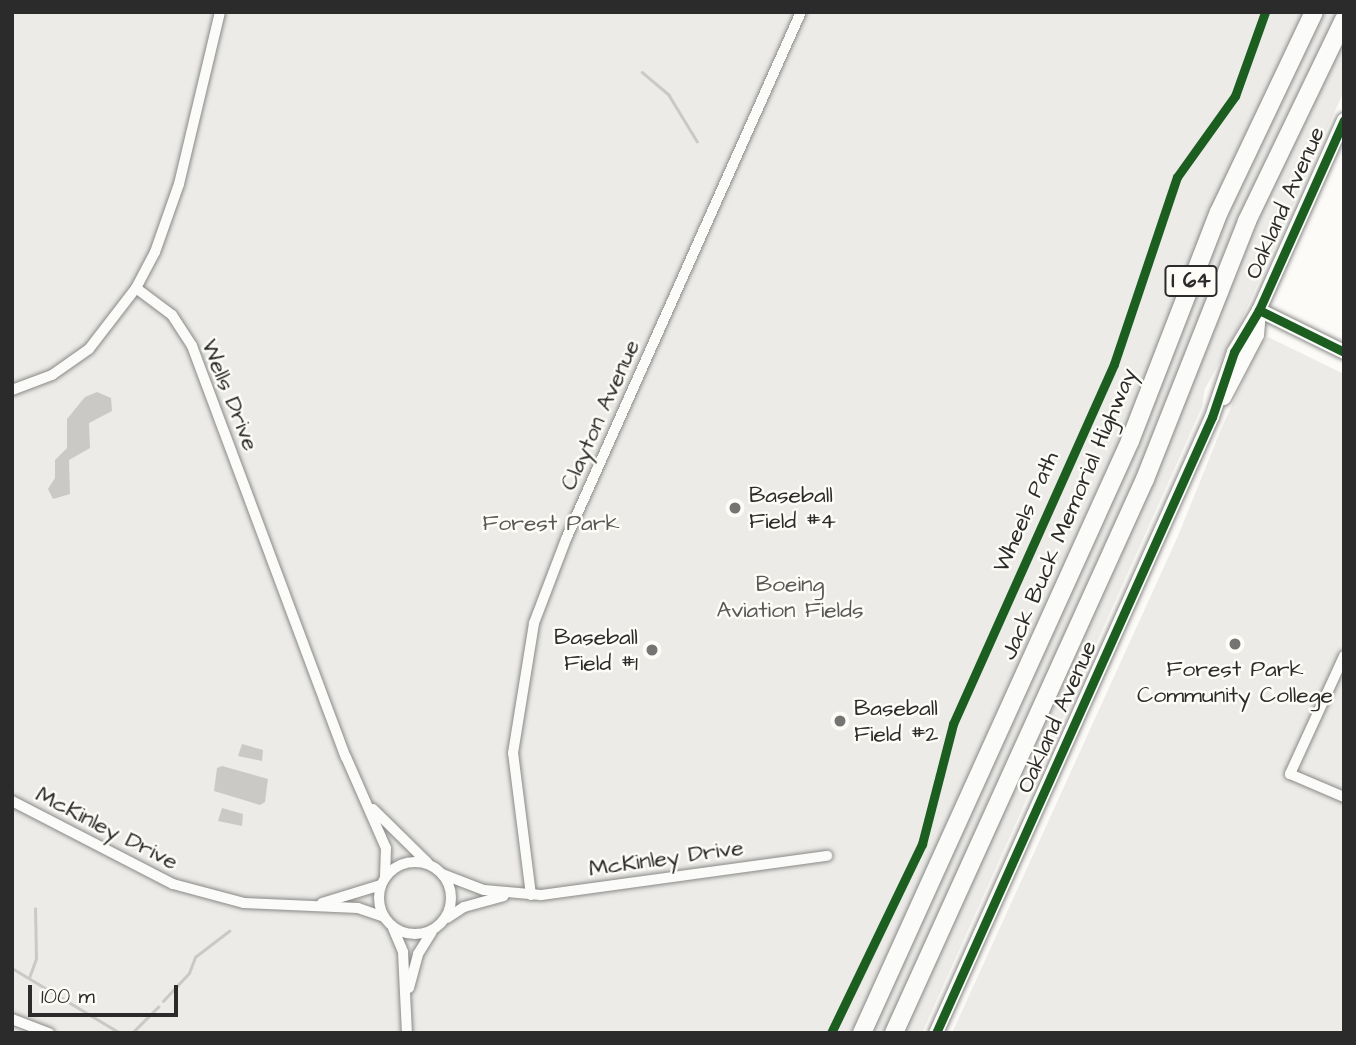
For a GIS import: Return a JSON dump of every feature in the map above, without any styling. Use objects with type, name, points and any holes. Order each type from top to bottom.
[{"type":"highway","name":"Jack Buck Memorial Highway","points":[[862,1033],[1130,441],[1219,212],[1314,12]]},
{"type":"highway","name":"I 64","points":[[894,1033],[1146,479],[1247,221],[1344,19]]},
{"type":"street","points":[[12,390],[52,375],[89,349],[136,288],[173,203],[220,12]]},
{"type":"street","name":"Clayton Avenue","points":[[531,895],[513,753],[534,623],[561,549],[801,12]]},
{"type":"street","name":"Oakland Avenue","points":[[936,1033],[1212,417],[1234,352],[1259,310],[1344,120]]},
{"type":"street","name":"Wells Drive","points":[[136,288],[172,315],[192,346],[346,757],[388,853],[383,881]]},
{"type":"street","points":[[1259,310],[1344,352]]},
{"type":"street","points":[[1344,656],[1290,774],[1344,797]]},
{"type":"street","name":"McKinley Drive","points":[[12,801],[173,884],[244,903],[358,908],[384,917]]},
{"type":"street","name":"Wells Drive","points":[[368,803],[409,848],[438,870]]},
{"type":"street","name":"McKinley Drive","points":[[444,921],[464,907],[510,895],[531,895],[827,856]]},
{"type":"street","points":[[406,999],[418,954],[433,930],[444,921],[452,898],[438,870],[407,863],[383,881],[384,917],[393,927],[403,952],[407,1033]]},
{"type":"street","name":"McKinley Drive","points":[[438,870],[510,895]]},
{"type":"street","name":"McKinley Drive","points":[[308,906],[383,881]]},
{"type":"street","points":[[393,927],[413,935],[433,930]]},
{"type":"street","points":[[12,1019],[49,1033]]},
{"type":"shaded area","name":"Forest Park Community College","points":[[1268,337],[1344,374],[1344,1033],[952,1033],[1178,536],[1222,427],[1260,344]]},
{"type":"shaded area","points":[[97,392],[111,398],[112,411],[89,423],[90,448],[69,460],[70,494],[53,499],[48,489],[55,478],[55,460],[67,448],[67,419],[85,397]]},
{"type":"shaded area","points":[[242,744],[263,750],[262,761],[238,756]]},
{"type":"shaded area","points":[[222,766],[268,779],[265,802],[260,805],[214,791],[217,768]]},
{"type":"shaded area","points":[[222,808],[243,814],[242,826],[218,821]]},
{"type":"green space","name":"Forest Park","points":[[12,12],[1344,12],[1344,91],[1236,332],[1205,389],[1202,407],[922,1033],[12,1033]]},
{"type":"green space","points":[[1295,592],[1344,613],[1289,742],[1240,721]]},
{"type":"green space","points":[[1224,752],[1272,773],[1248,826],[1200,805]]},
{"type":"green space","points":[[1297,786],[1306,788],[1309,803],[1302,801],[1276,859],[1264,854]]},
{"type":"green space","points":[[1262,857],[1281,864],[1270,884],[1253,877]]},
{"type":"green space","points":[[1280,873],[1344,901],[1338,915],[1274,887]]},
{"type":"green space","points":[[1229,879],[1271,897],[1275,891],[1295,900],[1289,921],[1223,892]]},
{"type":"green space","points":[[1303,905],[1344,922],[1344,942],[1314,1010],[1310,1008],[1320,987],[1316,985],[1339,942],[1300,924],[1293,927]]},
{"type":"green space","points":[[992,965],[996,967],[969,1026],[978,1033],[957,1033]]},
{"type":"green space","points":[[1245,977],[1261,984],[1247,1016],[1204,997],[1208,984],[1237,996]]},
{"type":"green space","points":[[1275,996],[1312,1013],[1304,1033],[1285,1033],[1269,1025],[1277,1008],[1271,1005]]},
{"type":"waterway","points":[[642,72],[669,95],[697,141]]},
{"type":"waterway","points":[[29,978],[36,959],[35,909]]},
{"type":"waterway","points":[[163,1001],[189,973],[195,957],[229,931]]},
{"type":"waterway","points":[[12,968],[120,1033]]},
{"type":"waterway","points":[[132,1033],[158,1007]]},
{"type":"cycle path","name":"Wheels Path","points":[[831,1033],[922,844],[953,724],[1114,364],[1177,177],[1235,96],[1265,12]]},
{"type":"cycle path","points":[[936,1033],[1212,417],[1234,352],[1259,310],[1344,120]]},
{"type":"cycle path","points":[[1259,310],[1344,352]]},
{"type":"place","name":"Baseball Field #4","points":[[735,508]]},
{"type":"place","name":"Forest Park Community College","points":[[1235,644]]},
{"type":"place","name":"Baseball Field #1","points":[[652,650]]},
{"type":"place","name":"Baseball Field #2","points":[[840,721]]},
{"type":"park label","name":"Boeing Aviation Fields","points":[[790,597]]}]
